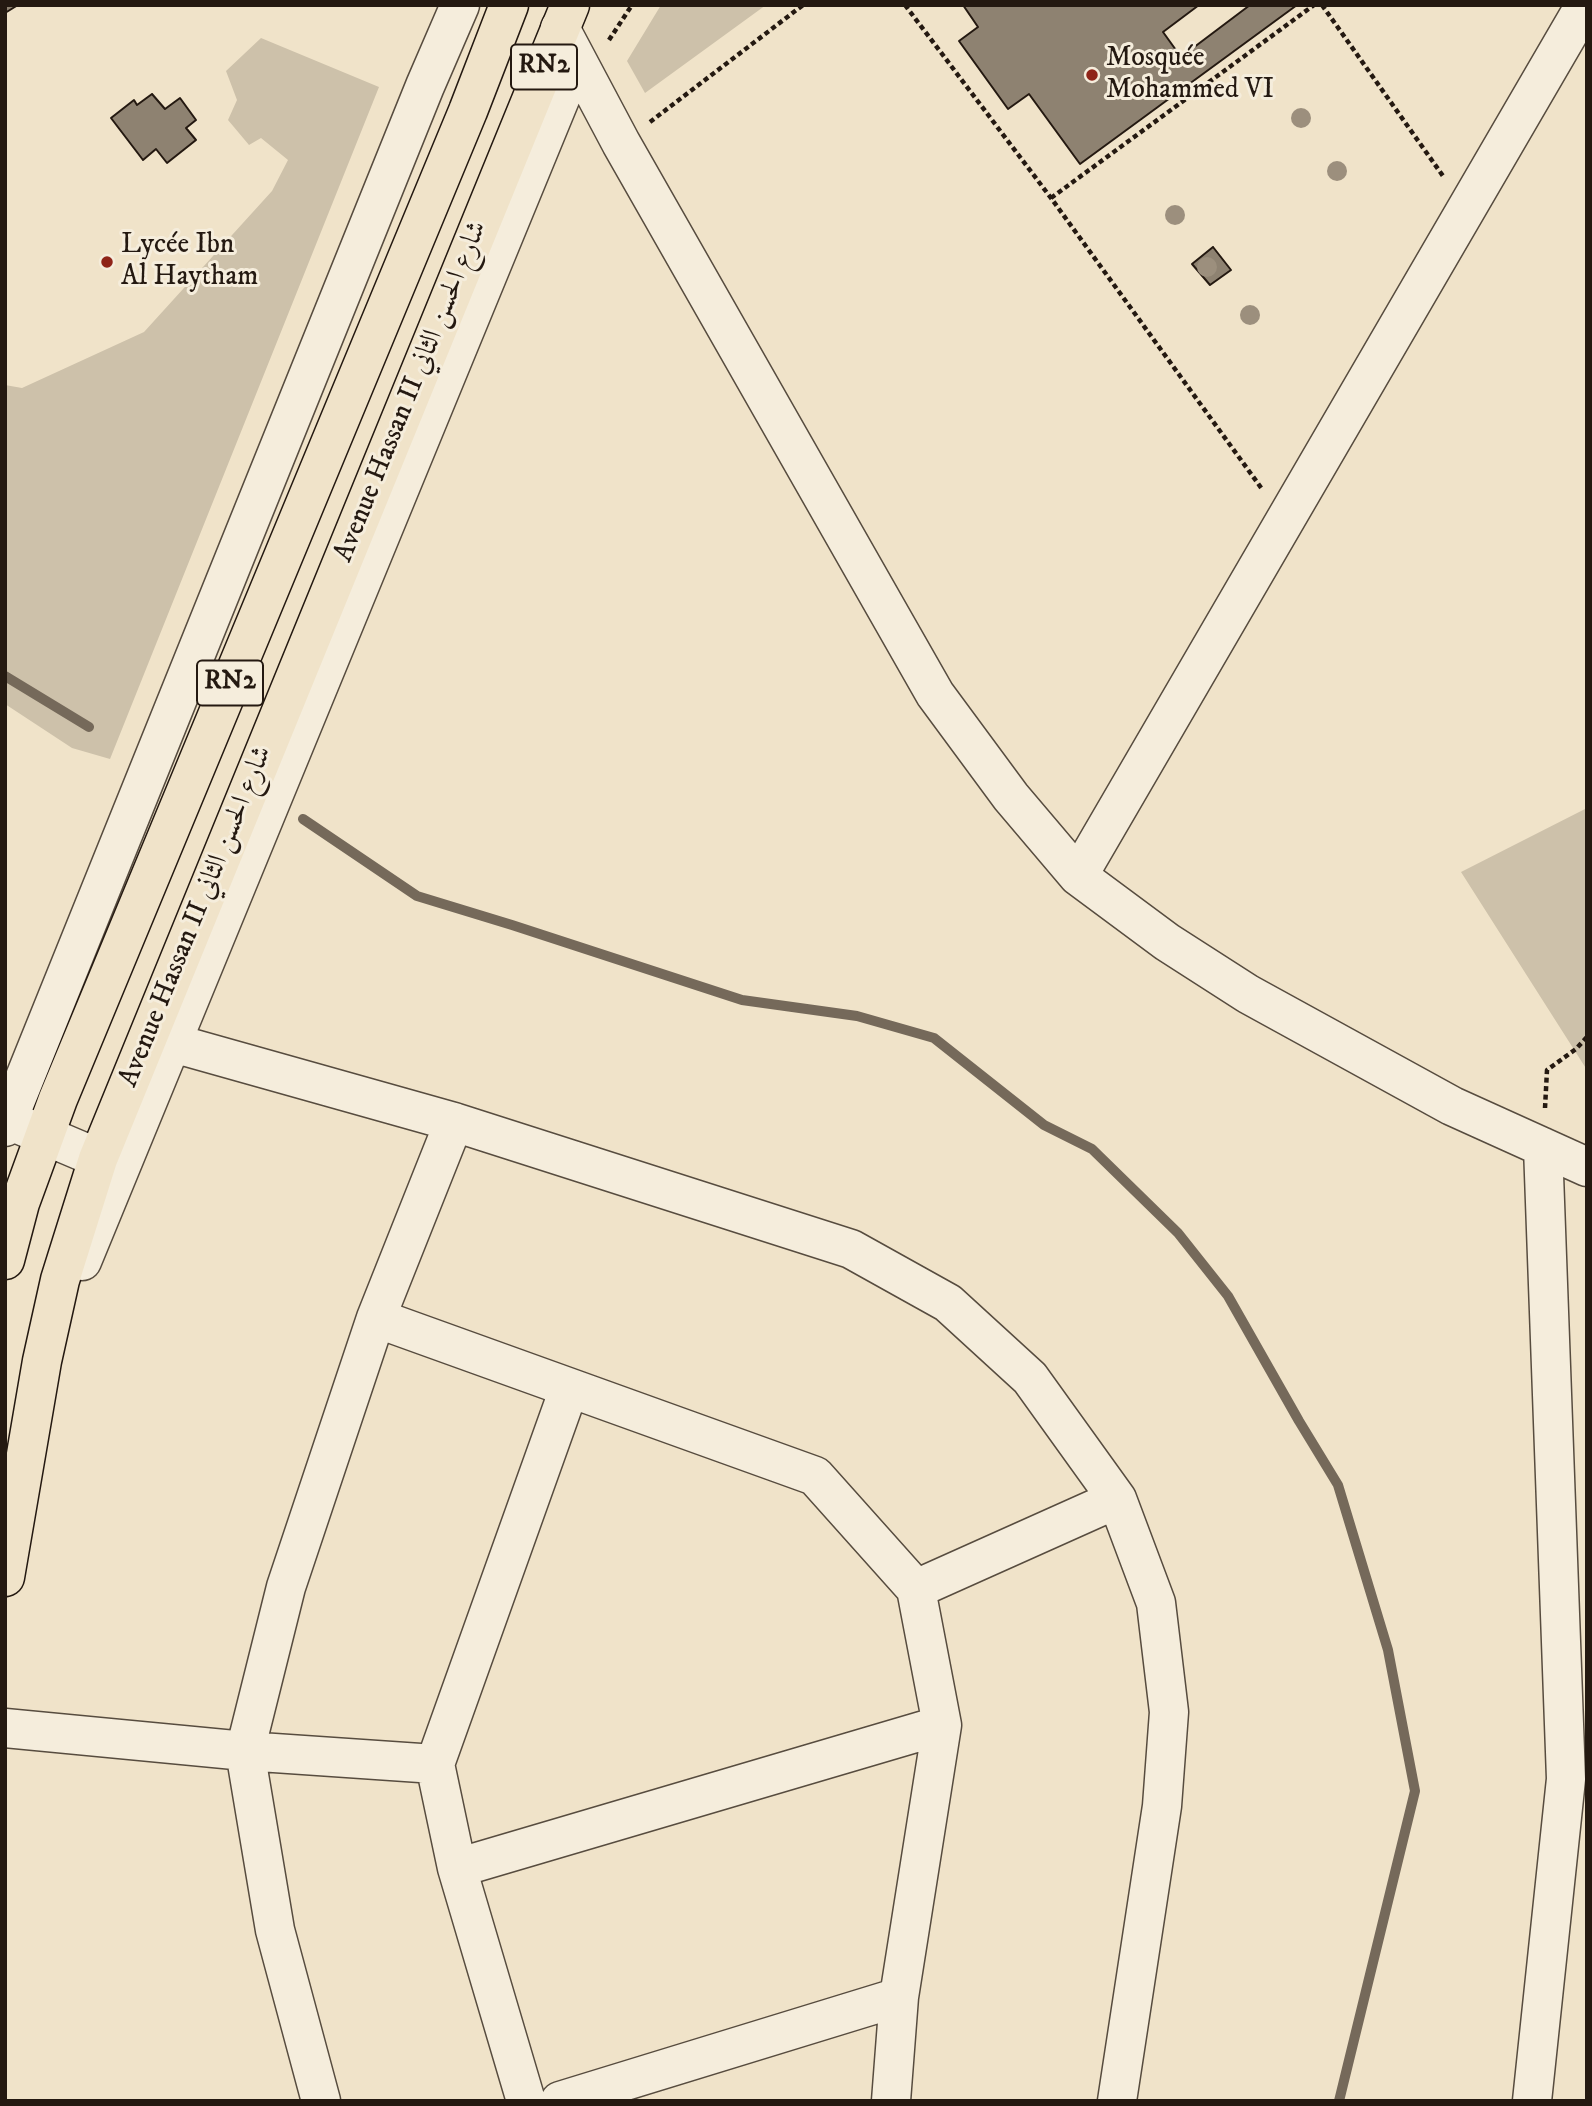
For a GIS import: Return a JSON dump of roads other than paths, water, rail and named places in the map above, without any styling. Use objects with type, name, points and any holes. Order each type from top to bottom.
[{"type":"highway","name":"Avenue Hassan II شارع الحسن الثاني","points":[[5,1260],[20,1203],[58,1098],[468,111],[509,5]]},
{"type":"highway","name":"Avenue Hassan II شارع الحسن الثاني","points":[[5,1577],[42,1361],[60,1280],[568,31]]},
{"type":"highway","points":[[5,1405],[24,1418],[30,1432]]},
{"type":"street","points":[[460,5],[6,1122],[108,1163],[173,1043],[568,31]]},
{"type":"street","points":[[1078,876],[1585,5]]},
{"type":"street","points":[[568,31],[621,143],[935,694],[1011,797],[1078,876],[1167,942],[1248,994],[1452,1106],[1587,1167]]},
{"type":"street","points":[[173,1043],[454,1122],[850,1249],[948,1303],[1030,1378],[1117,1499],[1156,1603],[1169,1712],[1162,1806],[1117,2101]]},
{"type":"street","points":[[321,2101],[275,1930],[245,1751],[286,1587],[376,1318],[454,1122]]},
{"type":"street","points":[[1532,2101],[1566,1779],[1543,1147]]},
{"type":"street","points":[[376,1318],[815,1476],[916,1589],[942,1725],[899,1997],[891,2101]]},
{"type":"street","points":[[526,2101],[457,1868],[435,1764],[569,1389]]},
{"type":"street","points":[[916,1589],[1117,1499]]},
{"type":"street","points":[[457,1868],[942,1725]]},
{"type":"street","points":[[5,1728],[245,1751],[435,1764]]},
{"type":"street","points":[[560,2101],[899,1997]]},
{"type":"waterway","points":[[5,676],[89,727]]},
{"type":"waterway","points":[[303,819],[417,896],[742,1000],[857,1016],[934,1038],[1044,1125],[1092,1149],[1178,1233],[1228,1296],[1338,1485],[1388,1650],[1415,1791],[1339,2101]]},
{"type":"place","name":"Mosquée Mohammed VI","points":[[1092,75]]},
{"type":"place","name":"Lycée Ibn Al Haytham","points":[[107,262]]}]
